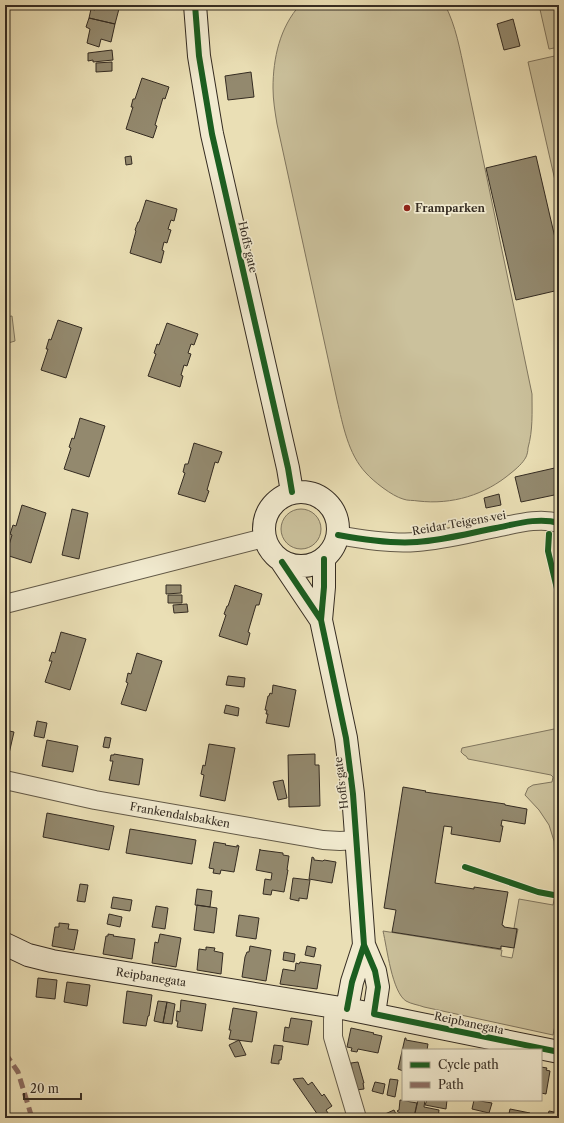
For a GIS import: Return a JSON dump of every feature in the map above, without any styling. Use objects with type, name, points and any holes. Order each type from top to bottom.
[{"type":"main road","name":"Hoffs gate","points":[[195,5],[199,56],[212,134],[288,468],[292,492]]},
{"type":"main road","points":[[307,491],[321,496],[332,507],[338,520],[338,535],[333,549],[324,559],[311,565],[296,566],[282,562],[271,552],[264,538],[264,523],[269,509],[279,498],[292,492],[307,491]]},
{"type":"main road","name":"Hoffs gate","points":[[324,559],[324,587],[321,620],[346,738],[353,794],[364,945],[375,971],[378,987],[374,1014]]},
{"type":"main road","name":"Hoffs gate","points":[[282,562],[321,620]]},
{"type":"main road","name":"Reipbanegata","points":[[5,944],[28,955],[52,961],[374,1014],[559,1052]]},
{"type":"main road","name":"Hoffs gate","points":[[340,1008],[352,982],[364,945]]},
{"type":"street","name":"Reidar Teigens vei","points":[[338,535],[393,543],[418,542],[531,521],[552,521],[559,523]]},
{"type":"street","points":[[5,604],[264,538]]},
{"type":"street","name":"Frankendalsbakken","points":[[5,780],[95,800],[324,840],[357,840]]},
{"type":"street","points":[[340,1008],[333,1020],[333,1037],[357,1118]]},
{"type":"shaded area","points":[[300,5],[445,5],[452,21],[461,56],[532,394],[531,435],[525,459],[517,468],[501,481],[468,497],[456,500],[431,502],[407,500],[394,495],[383,488],[366,473],[350,448],[337,400],[277,124],[274,102],[273,77],[276,54],[287,23]]},
{"type":"shaded area","points":[[539,5],[559,5],[559,47],[549,49]]},
{"type":"shaded area","points":[[559,55],[559,198],[528,62]]},
{"type":"shaded area","points":[[12,316],[15,341],[5,344],[5,317]]},
{"type":"shaded area","points":[[301,509],[315,515],[321,529],[315,543],[301,549],[287,543],[281,529],[287,515]]},
{"type":"shaded area","points":[[559,728],[559,1006],[553,1035],[424,1007],[406,1001],[397,989],[388,958],[383,931],[502,950],[501,956],[512,958],[518,929],[514,928],[519,899],[553,905],[556,890],[554,841],[549,825],[539,810],[525,795],[528,788],[533,785],[552,782],[553,777],[551,775],[468,759],[461,752],[462,748]]},
{"type":"building","points":[[96,5],[120,5],[115,24],[89,18],[91,9],[95,10]]},
{"type":"building","points":[[89,18],[115,24],[111,42],[101,39],[99,47],[87,43],[90,29],[86,27]]},
{"type":"building","points":[[513,19],[520,46],[504,50],[497,24]]},
{"type":"building","points":[[112,50],[113,60],[88,61],[88,53]]},
{"type":"building","points":[[112,62],[112,71],[96,72],[96,63]]},
{"type":"building","points":[[251,72],[254,97],[228,100],[225,76]]},
{"type":"building","points":[[142,78],[169,87],[165,99],[163,98],[155,125],[157,126],[153,138],[126,129],[133,107],[131,107],[133,99],[135,99]]},
{"type":"building","points":[[131,156],[132,164],[126,165],[125,157]]},
{"type":"building","points":[[536,156],[559,255],[559,290],[516,300],[486,168]]},
{"type":"building","points":[[146,200],[177,209],[174,221],[171,220],[168,229],[171,230],[167,243],[164,242],[162,250],[164,251],[161,263],[130,253],[135,230]]},
{"type":"building","points":[[58,320],[82,328],[66,378],[41,370],[48,349],[46,349],[49,339],[51,340]]},
{"type":"building","points":[[167,323],[198,334],[194,345],[191,344],[188,353],[191,354],[187,366],[184,365],[180,387],[148,376],[156,354],[154,353],[157,344],[159,345]]},
{"type":"building","points":[[80,418],[105,426],[89,477],[64,469],[71,448],[69,447],[72,438],[74,439]]},
{"type":"building","points":[[194,443],[222,452],[218,463],[215,462],[207,490],[209,491],[205,502],[178,494],[185,473],[183,472],[185,464],[188,464]]},
{"type":"building","points":[[559,467],[559,494],[521,502],[515,477]]},
{"type":"building","points":[[499,494],[501,505],[486,508],[484,498]]},
{"type":"building","points":[[22,505],[46,513],[31,563],[6,555],[12,535],[10,534],[13,525],[16,526]]},
{"type":"building","points":[[72,509],[88,513],[79,559],[62,555]]},
{"type":"building","points":[[166,585],[181,585],[181,593],[166,594]]},
{"type":"building","points":[[235,585],[262,594],[259,605],[256,605],[248,632],[250,633],[247,645],[219,636],[226,615],[224,614]]},
{"type":"building","points":[[168,595],[182,595],[182,603],[168,603]]},
{"type":"building","points":[[187,604],[188,612],[174,613],[173,605]]},
{"type":"building","points":[[61,632],[86,639],[70,690],[45,682],[52,661],[49,661],[52,652],[55,653]]},
{"type":"building","points":[[137,653],[162,661],[146,711],[121,704],[128,683],[126,682],[128,673],[131,674]]},
{"type":"building","points":[[228,676],[245,678],[244,687],[226,685]]},
{"type":"building","points":[[273,685],[296,690],[289,727],[266,723],[268,714],[266,714],[267,710],[265,710],[268,696],[270,693],[272,694]]},
{"type":"building","points":[[226,705],[239,708],[238,716],[224,713]]},
{"type":"building","points":[[37,721],[47,723],[44,738],[34,736]]},
{"type":"building","points":[[5,730],[14,732],[8,758],[5,757]]},
{"type":"building","points":[[105,737],[111,738],[109,748],[103,747]]},
{"type":"building","points":[[47,740],[78,746],[73,772],[42,766]]},
{"type":"building","points":[[209,744],[235,748],[225,801],[200,796],[204,775],[201,774],[203,765],[205,766]]},
{"type":"building","points":[[114,754],[143,759],[139,785],[109,780],[113,761],[110,761],[111,755]]},
{"type":"building","points":[[315,754],[315,765],[319,765],[320,806],[289,807],[288,755]]},
{"type":"building","points":[[283,780],[287,798],[278,800],[273,782]]},
{"type":"building","points":[[403,787],[527,809],[525,824],[502,820],[501,826],[503,826],[500,842],[451,834],[452,827],[444,826],[435,883],[508,892],[502,925],[504,927],[517,929],[514,948],[501,946],[501,949],[392,932],[396,910],[384,908]]},
{"type":"building","points":[[47,813],[114,826],[109,850],[43,837]]},
{"type":"building","points":[[130,829],[196,840],[192,864],[126,853]]},
{"type":"building","points":[[214,842],[237,847],[237,845],[239,846],[234,872],[221,870],[220,874],[213,873],[214,869],[209,868]]},
{"type":"building","points":[[260,849],[283,853],[283,855],[289,856],[284,892],[272,890],[271,895],[263,894],[265,879],[271,880],[272,873],[256,870]]},
{"type":"building","points":[[312,857],[314,860],[336,862],[332,883],[309,879]]},
{"type":"building","points":[[293,878],[310,880],[307,899],[299,898],[299,901],[290,899]]},
{"type":"building","points":[[80,884],[88,885],[85,902],[77,901]]},
{"type":"building","points":[[197,889],[212,891],[210,907],[195,905]]},
{"type":"building","points":[[113,897],[132,900],[130,911],[111,908]]},
{"type":"building","points":[[197,905],[217,908],[214,933],[194,930]]},
{"type":"building","points":[[156,906],[168,908],[165,929],[152,927]]},
{"type":"building","points":[[109,914],[122,917],[120,927],[107,924]]},
{"type":"building","points":[[239,915],[259,918],[256,939],[236,936]]},
{"type":"building","points":[[59,923],[69,924],[68,929],[78,930],[74,950],[52,946],[55,927],[59,927]]},
{"type":"building","points":[[108,934],[135,939],[132,959],[103,954],[106,936],[108,936]]},
{"type":"building","points":[[160,934],[181,938],[176,967],[152,963],[155,942],[158,943]]},
{"type":"building","points":[[250,946],[271,950],[266,981],[242,977],[245,957],[247,952],[249,952]]},
{"type":"building","points":[[307,946],[316,948],[314,957],[305,955]]},
{"type":"building","points":[[206,947],[215,948],[214,951],[223,953],[221,974],[197,970],[199,949],[206,950]]},
{"type":"building","points":[[284,952],[295,954],[294,962],[283,960]]},
{"type":"building","points":[[300,962],[321,965],[317,989],[280,984],[283,969],[295,971],[296,963],[299,964]]},
{"type":"building","points":[[38,978],[57,980],[55,999],[36,997]]},
{"type":"building","points":[[67,982],[90,985],[87,1006],[64,1002]]},
{"type":"building","points":[[127,991],[152,995],[146,1026],[123,1023]]},
{"type":"building","points":[[181,1000],[206,1004],[202,1031],[177,1027],[177,1011],[180,1012]]},
{"type":"building","points":[[158,1001],[167,1002],[163,1023],[154,1021]]},
{"type":"building","points":[[167,1002],[175,1004],[172,1024],[163,1023]]},
{"type":"building","points":[[233,1008],[257,1012],[252,1042],[229,1039]]},
{"type":"building","points":[[291,1018],[312,1021],[308,1045],[283,1041],[285,1027],[289,1028]]},
{"type":"building","points":[[351,1028],[382,1036],[378,1053],[358,1049],[357,1052],[351,1051],[352,1048],[347,1047]]},
{"type":"building","points":[[405,1038],[406,1040],[428,1044],[427,1049],[403,1049]]},
{"type":"building","points":[[239,1040],[246,1055],[235,1057],[229,1045]]},
{"type":"building","points":[[274,1045],[283,1046],[279,1064],[271,1063]]},
{"type":"building","points":[[402,1051],[402,1071],[398,1069]]},
{"type":"building","points":[[358,1062],[364,1083],[364,1089],[356,1090],[351,1063]]},
{"type":"building","points":[[542,1067],[547,1068],[546,1070],[550,1071],[546,1094],[542,1093]]},
{"type":"building","points":[[303,1078],[308,1085],[312,1082],[322,1096],[324,1094],[332,1106],[326,1110],[330,1116],[327,1118],[320,1118],[293,1079]]},
{"type":"building","points":[[390,1079],[398,1080],[395,1097],[387,1095]]},
{"type":"building","points":[[375,1082],[385,1084],[383,1094],[372,1091]]},
{"type":"building","points":[[400,1100],[417,1103],[414,1117],[401,1114],[397,1111],[399,1110]]},
{"type":"building","points":[[418,1101],[425,1101],[424,1107],[439,1110],[438,1118],[414,1118]]},
{"type":"building","points":[[427,1101],[447,1101],[446,1109],[425,1105]]},
{"type":"building","points":[[474,1101],[492,1103],[489,1113],[472,1109]]},
{"type":"building","points":[[510,1109],[530,1113],[529,1118],[508,1118]]},
{"type":"building","points":[[394,1110],[398,1118],[376,1118]]},
{"type":"building","points":[[549,1111],[559,1113],[559,1118],[547,1118]]},
{"type":"marked path","points":[[5,1053],[18,1072],[32,1118]]},
{"type":"cycle path","points":[[195,5],[199,56],[212,134],[288,468],[292,492]]},
{"type":"cycle path","points":[[338,535],[378,541],[417,542],[447,538],[527,522],[551,521],[559,523]]},
{"type":"cycle path","points":[[549,534],[548,551],[559,597]]},
{"type":"cycle path","points":[[324,559],[324,587],[321,620],[346,738],[353,794],[364,945],[375,971],[378,987],[374,1014],[559,1052]]},
{"type":"cycle path","points":[[282,562],[321,620]]},
{"type":"cycle path","points":[[465,867],[538,892],[559,896]]},
{"type":"cycle path","points":[[347,1009],[352,982],[364,945]]},
{"type":"place","name":"Framparken","points":[[407,208]]}]
